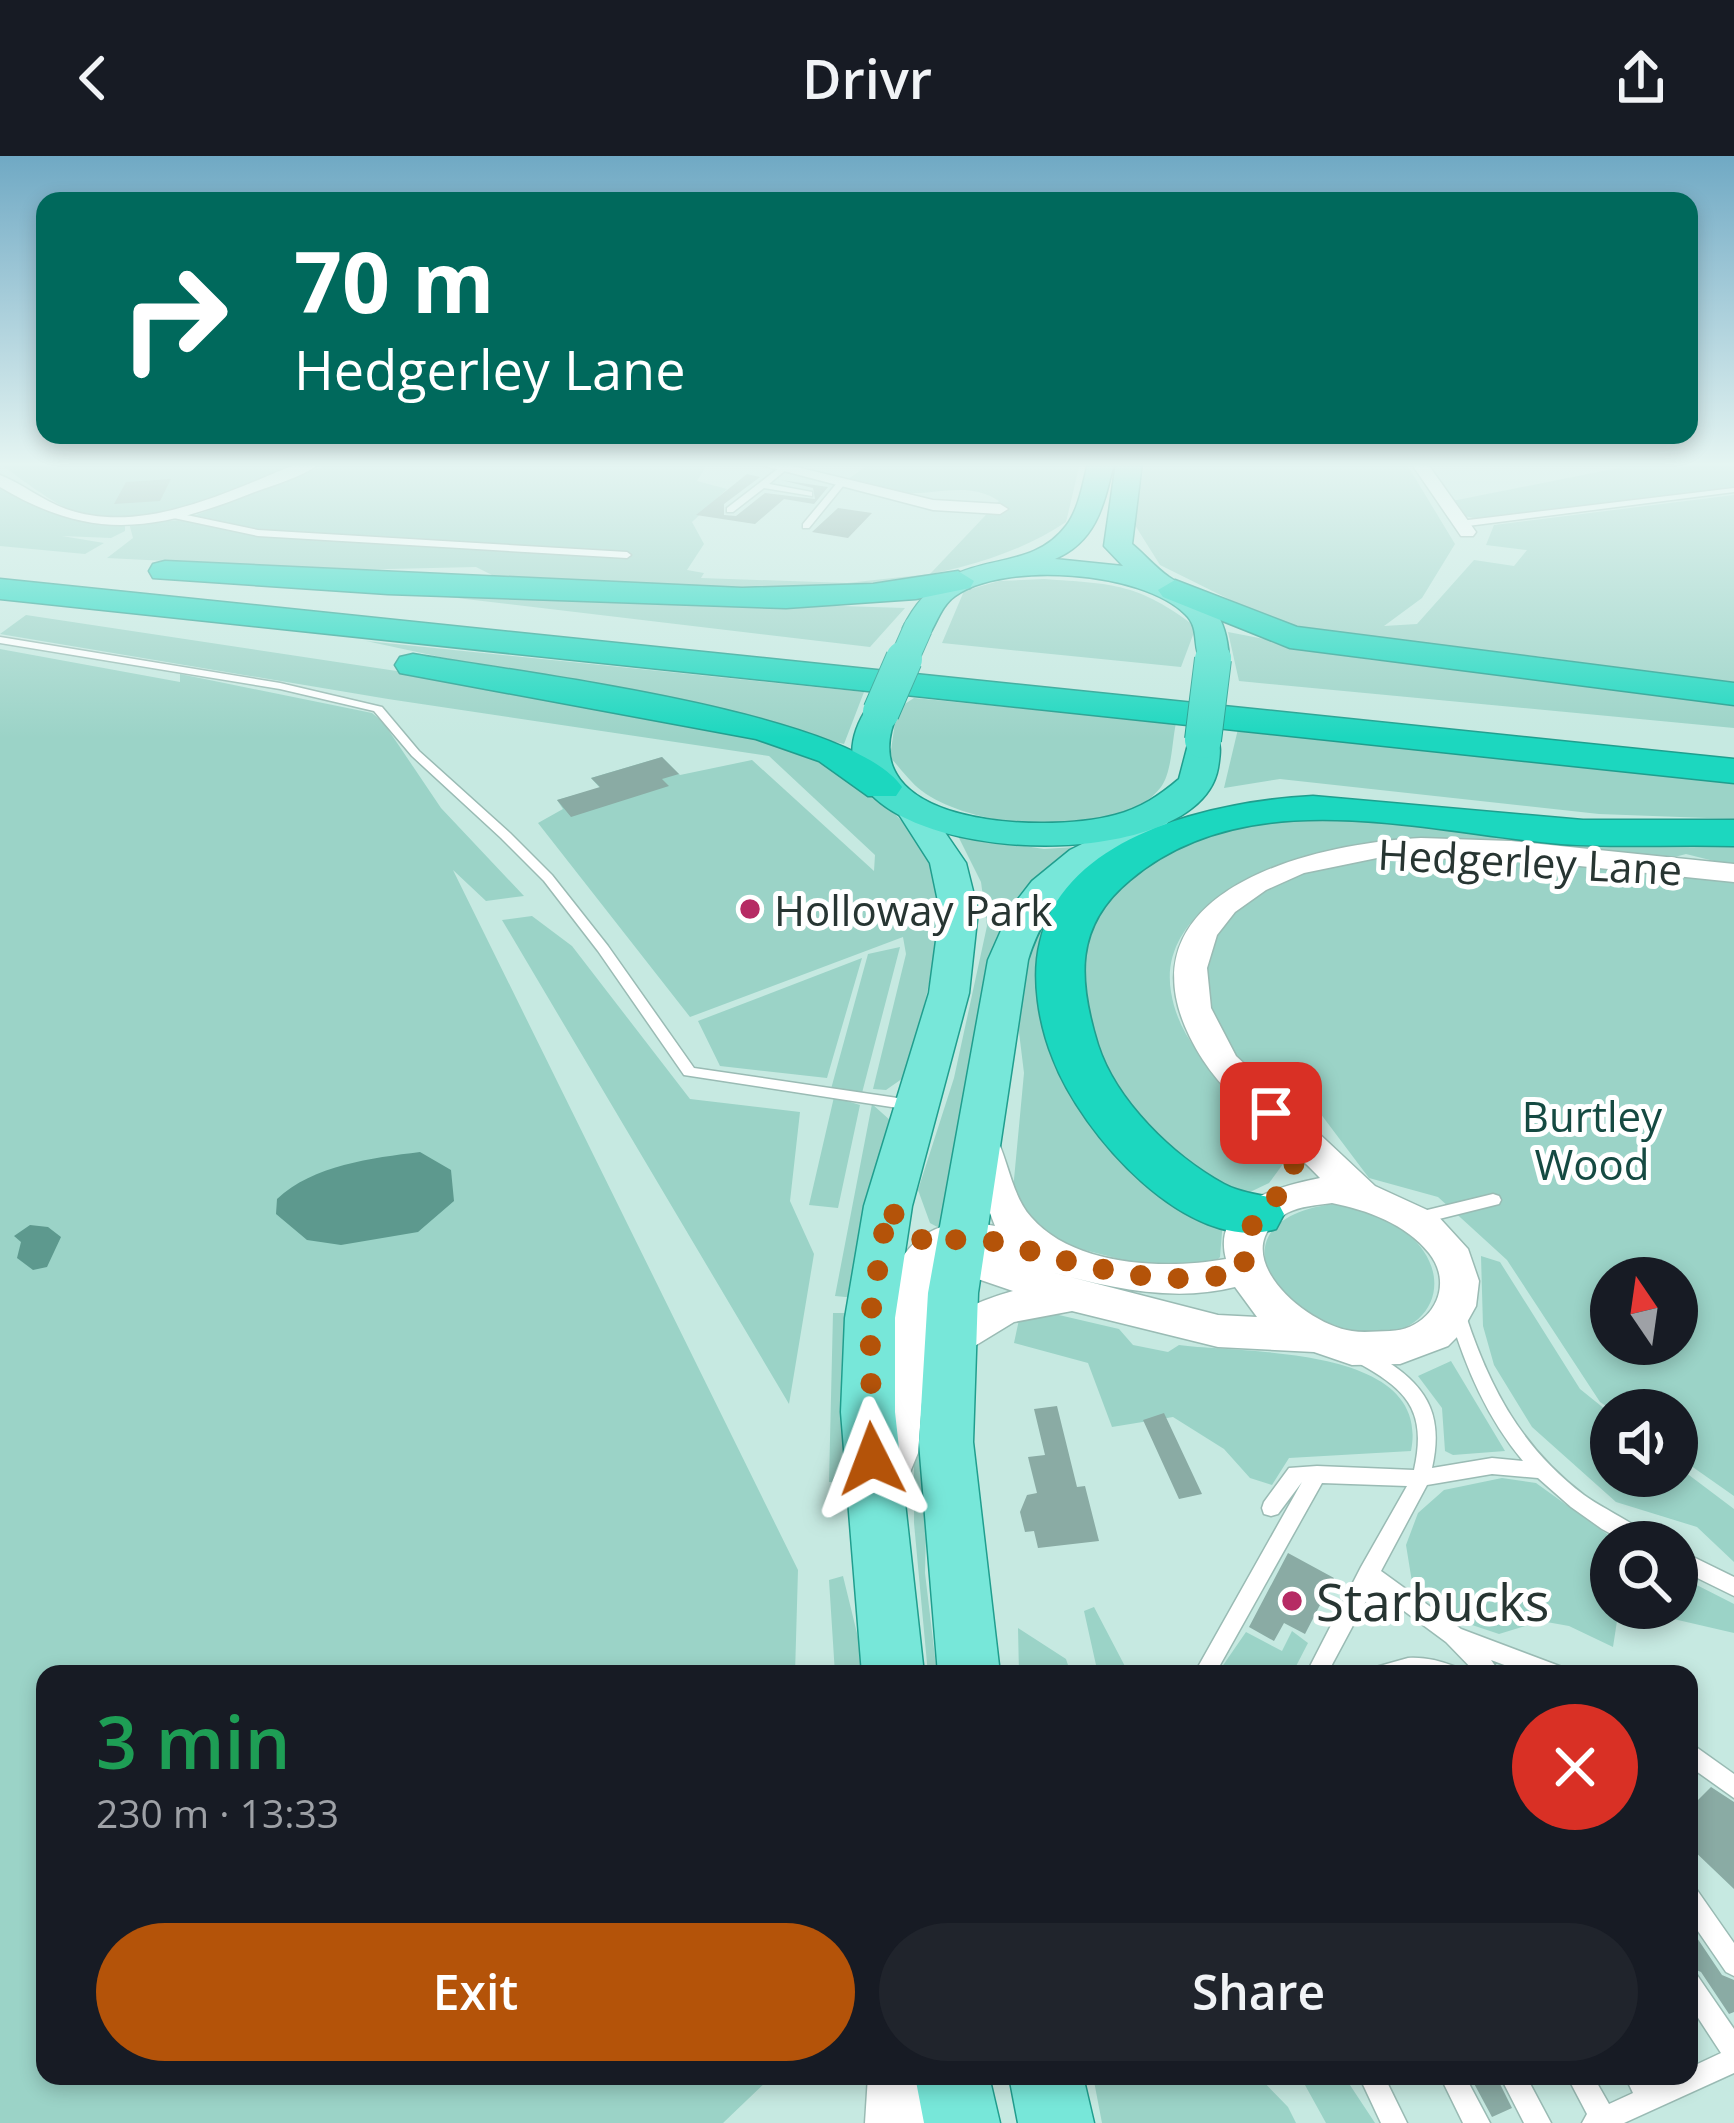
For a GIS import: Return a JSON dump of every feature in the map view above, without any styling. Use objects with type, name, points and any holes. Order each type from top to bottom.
[{"type":"highway","points":[[0,566],[121,568],[449,587],[831,598],[906,593],[1036,555]]},
{"type":"highway","points":[[1129,555],[1211,625],[1213,657],[1195,784],[1160,816]]},
{"type":"highway","points":[[0,566],[1734,746]]},
{"type":"highway","points":[[883,787],[868,750],[935,598],[972,577],[1052,568],[1166,586],[1290,637],[1734,694]]},
{"type":"highway","points":[[0,594],[1734,771]]},
{"type":"highway","points":[[0,594],[764,729],[833,753],[915,813],[998,832],[1101,833],[1225,800],[1306,794],[1675,831]]},
{"type":"highway","points":[[1269,1205],[1221,1209],[1177,1180],[1114,1115],[1082,1069],[1065,1023],[1063,937],[1087,897],[1114,873],[1167,837],[1226,818],[1304,808],[1346,808],[1565,832],[1734,833]]},
{"type":"main road","points":[[892,1665],[868,1412],[870,1318],[888,1206],[950,992],[959,911],[947,863],[915,813]]},
{"type":"main road","points":[[968,1665],[946,1442],[949,1248],[980,1140],[1008,959],[1034,896],[1071,865],[1160,816]]},
{"type":"main road","points":[[954,2085],[962,2123]]},
{"type":"main road","points":[[1048,2085],[1056,2123]]},
{"type":"street","name":"Hedgerley Lane","points":[[1360,1193],[1271,1113],[1217,1054],[1198,1017],[1190,978],[1198,935],[1228,900],[1267,875],[1347,853],[1432,848],[1734,873]]},
{"type":"street","name":"Hedgerley Lane","points":[[1269,1205],[1293,1174],[1295,1151],[1271,1113]]},
{"type":"street","points":[[980,1140],[1012,1222],[1068,1278]]},
{"type":"street","points":[[888,1206],[899,1221],[949,1248],[1068,1278],[1218,1331],[1382,1351],[1415,1344],[1441,1329],[1455,1307],[1459,1285],[1452,1261],[1416,1219],[1360,1193],[1319,1190],[1269,1205],[1246,1230],[1245,1270],[1269,1307],[1328,1342]]},
{"type":"street","points":[[875,1506],[896,1453],[912,1276],[919,1259],[949,1248]]},
{"type":"street","points":[[950,1344],[970,1324],[1068,1278],[1190,1281],[1245,1270]]},
{"type":"street","points":[[895,2123],[897,2085]]},
{"type":"street","points":[[911,2123],[936,2085]]},
{"type":"lane","points":[[0,640],[280,686],[378,709],[396,735],[481,809],[550,880],[688,1072],[919,1106]]},
{"type":"lane","points":[[1416,1219],[1493,1200]]},
{"type":"lane","points":[[1455,1307],[1480,1382],[1537,1470],[1613,1521]]},
{"type":"lane","points":[[1321,1665],[1421,1478],[1429,1448],[1424,1404],[1394,1373],[1328,1342]]},
{"type":"lane","points":[[1271,1508],[1296,1474],[1421,1478],[1492,1466],[1537,1470]]},
{"type":"lane","points":[[1209,1665],[1317,1474]]},
{"type":"lane","points":[[1698,1569],[1734,1587]]},
{"type":"lane","points":[[1368,1573],[1453,1635],[1482,1665]]},
{"type":"lane","points":[[1453,1635],[1531,1665]]},
{"type":"lane","points":[[1698,1760],[1734,1787]]},
{"type":"lane","points":[[1698,1911],[1734,1964]]},
{"type":"lane","points":[[1698,1997],[1734,2055],[1698,2070]]},
{"type":"lane","points":[[1375,2085],[1394,2123]]},
{"type":"lane","points":[[1457,2085],[1478,2123]]},
{"type":"lane","points":[[1517,2085],[1538,2123]]},
{"type":"lane","points":[[1583,2085],[1599,2121],[1644,2087]]},
{"type":"green space","points":[[697,555],[687,570],[704,573],[701,578],[847,583],[923,575],[867,583],[790,588],[712,588],[496,577],[476,567],[345,570],[107,558]]},
{"type":"green space","points":[[948,555],[998,555],[930,574]]},
{"type":"green space","points":[[1154,555],[1448,555],[1422,598],[1384,626],[1417,624],[1474,560],[1514,566],[1523,555],[1734,555],[1734,685],[1544,657],[1348,638],[1281,625],[1160,565]]},
{"type":"green space","points":[[1044,579],[1124,588],[1176,613],[1196,627],[1181,667],[942,643],[964,591],[999,581]]},
{"type":"green space","points":[[406,592],[905,608],[870,647]]},
{"type":"green space","name":"Holloway Park","points":[[26,615],[443,678],[778,740],[825,756],[892,811],[921,844],[937,875],[936,946],[906,1076],[886,1090],[873,1089],[906,954],[903,937],[690,1017],[538,823],[563,809],[557,800],[600,788],[591,778],[662,757],[680,775],[752,760],[874,871],[875,855],[769,756],[0,634]]},
{"type":"green space","points":[[1228,632],[1371,660],[1734,702],[1734,728],[1239,681]]},
{"type":"green space","points":[[366,641],[864,692],[844,744]]},
{"type":"green space","points":[[0,649],[180,682],[180,674],[372,713],[383,722],[441,808],[524,896],[486,901],[453,870],[798,1570],[795,1665],[36,1665],[36,2085],[763,2085],[723,2123],[0,2123]]},
{"type":"green space","points":[[914,698],[1176,723],[1167,773],[1161,787],[1141,805],[1113,817],[1045,825],[975,815],[922,791],[890,757],[897,709]]},
{"type":"green space","points":[[1238,729],[1734,783],[1734,819],[1599,814],[1280,779],[1224,788]]},
{"type":"green space","points":[[1341,815],[1734,843],[1734,866],[1686,854],[1667,859],[1428,842],[1367,845],[1309,855],[1256,874],[1199,914],[1183,933],[1171,966],[1171,992],[1190,1041],[1258,1120],[1283,1164],[1269,1183],[1248,1193],[1211,1186],[1126,1106],[1079,1018],[1083,947],[1112,888],[1174,844],[1268,816]]},
{"type":"green space","points":[[958,836],[1044,849],[1091,846],[1001,933],[985,971],[941,1229],[930,1223],[918,1190],[954,1078],[987,926],[981,882]]},
{"type":"green space","name":"Burtley Wood","points":[[1387,856],[1519,859],[1734,879],[1734,1496],[1698,1471],[1698,1389],[1591,1389],[1507,1260],[1438,1197],[1369,1178],[1314,1105],[1299,1114],[1253,1077],[1233,1053],[1207,1000],[1204,972],[1210,945],[1250,895],[1318,867]]},
{"type":"green space","points":[[1092,866],[1048,1003],[1223,1220],[1220,1257],[1205,1273],[1182,1275],[1065,1245],[1034,1224],[1013,1190],[1024,1073],[1017,1016],[1024,962],[1049,900]]},
{"type":"green space","points":[[532,916],[572,946],[690,1099],[800,1112],[790,1201],[814,1254],[789,1404],[502,920]]},
{"type":"green space","points":[[900,947],[862,1093],[831,1089],[868,954]]},
{"type":"green space","points":[[862,958],[827,1078],[720,1066],[698,1021]]},
{"type":"green space","points":[[834,1097],[860,1105],[838,1208],[809,1205]]},
{"type":"green space","points":[[872,1104],[891,1121],[856,1298],[835,1296]]},
{"type":"green space","points":[[1339,1204],[1385,1219],[1416,1241],[1431,1267],[1434,1292],[1423,1314],[1402,1329],[1371,1334],[1331,1325],[1298,1308],[1273,1281],[1266,1263],[1270,1234],[1292,1216]]},
{"type":"green space","points":[[1481,1256],[1500,1262],[1580,1389],[1590,1397],[1590,1479],[1532,1427],[1494,1365],[1483,1326]]},
{"type":"green space","points":[[1046,1312],[1119,1329],[1133,1345],[1168,1352],[1179,1345],[1287,1354],[1364,1373],[1393,1391],[1410,1416],[1411,1451],[1289,1458],[1272,1485],[1250,1478],[1224,1449],[1173,1417],[1112,1427],[1088,1363],[1014,1343],[1020,1315]]},
{"type":"green space","points":[[833,1313],[852,1313],[846,1483],[829,1482]]},
{"type":"green space","points":[[931,1324],[925,1573],[936,1665],[927,1665],[914,1523],[914,1419]]},
{"type":"green space","points":[[1451,1361],[1505,1451],[1453,1455],[1445,1451],[1442,1408],[1418,1376]]},
{"type":"green space","points":[[1502,1478],[1536,1483],[1590,1522],[1590,1629],[1616,1629],[1613,1647],[1569,1626],[1541,1621],[1499,1634],[1451,1618],[1412,1582],[1406,1545],[1418,1513],[1444,1490]]},
{"type":"green space","points":[[1698,1482],[1734,1509],[1734,1562],[1698,1528],[1698,1521],[1678,1521],[1610,1497],[1698,1497]]},
{"type":"green space","points":[[843,1576],[864,1665],[834,1665],[829,1580]]},
{"type":"green space","points":[[1698,1586],[1734,1604],[1734,1633],[1698,1625]]},
{"type":"green space","points":[[1094,1607],[1124,1665],[1096,1665],[1084,1611]]},
{"type":"green space","points":[[1018,1628],[1066,1659],[1068,1665],[1019,1665]]},
{"type":"green space","points":[[1292,1631],[1308,1643],[1297,1665],[1223,1665],[1246,1632],[1282,1651]]},
{"type":"green space","points":[[1095,2085],[1267,2085],[1296,2123],[1102,2123]]},
{"type":"green space","points":[[1305,2085],[1350,2085],[1375,2123],[1326,2123]]},
{"type":"shaded area","points":[[420,1152],[451,1170],[454,1201],[418,1232],[341,1245],[307,1240],[276,1214],[277,1199],[308,1178],[344,1165]]},
{"type":"shaded area","points":[[30,1225],[48,1227],[61,1237],[47,1267],[33,1270],[17,1258],[21,1242],[14,1236]]},
{"type":"building","points":[[662,757],[679,774],[662,779],[669,786],[571,817],[557,800],[600,787],[591,778]]},
{"type":"building","points":[[1057,1406],[1077,1487],[1085,1486],[1099,1541],[1038,1548],[1034,1531],[1025,1532],[1020,1512],[1027,1495],[1037,1493],[1028,1457],[1045,1455],[1034,1409]]},
{"type":"building","points":[[1164,1413],[1202,1494],[1179,1499],[1143,1420]]},
{"type":"building","name":"Starbucks","points":[[1288,1553],[1334,1578],[1305,1634],[1284,1623],[1274,1641],[1249,1627]]},
{"type":"building","points":[[1711,1787],[1734,1802],[1734,1889],[1698,1855],[1698,1800]]},
{"type":"building","points":[[1698,1939],[1722,1975],[1734,1980],[1734,2012],[1729,2014],[1701,1972]]},
{"type":"building","points":[[1475,2085],[1500,2085],[1512,2108],[1492,2117]]},
{"type":"place","name":"Holloway Park","points":[[750,909]]},
{"type":"place","name":"Starbucks","points":[[1292,1601]]},
{"type":"route","points":[[872,1459],[870,1318],[888,1206],[913,1235],[931,1247],[960,1237],[985,1239],[1060,1260],[1153,1277],[1220,1278],[1245,1270],[1246,1230],[1256,1214],[1281,1197],[1293,1174],[1295,1151],[1271,1113]]}]
